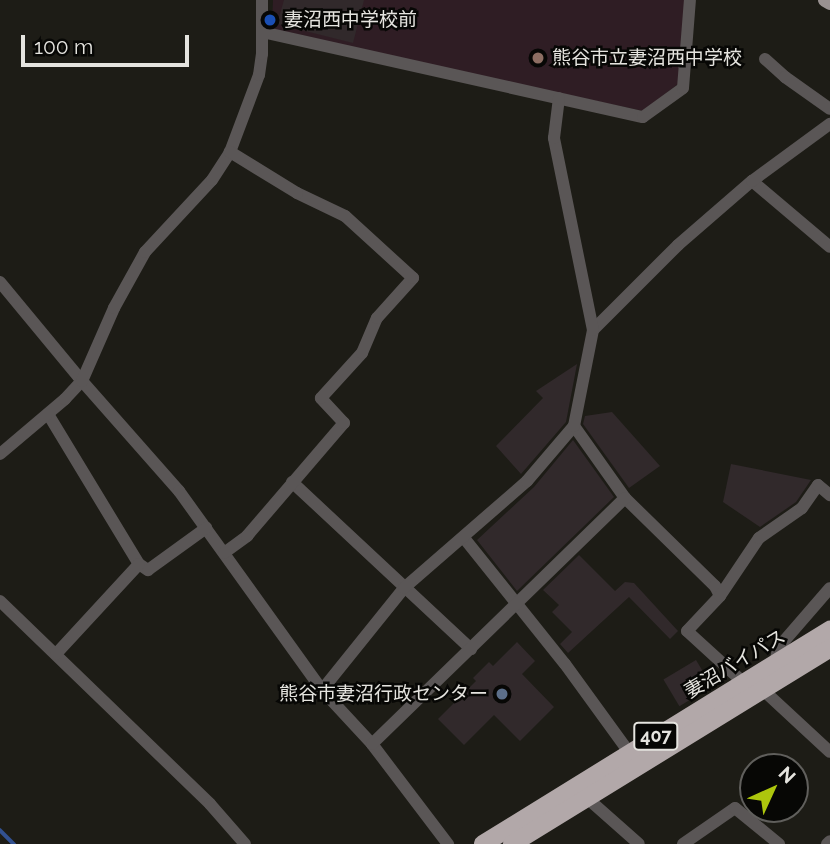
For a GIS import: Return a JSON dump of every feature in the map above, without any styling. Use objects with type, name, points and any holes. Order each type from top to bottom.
[{"type":"highway","name":"妻沼バイパス","points":[[483,844],[830,630]]},
{"type":"highway","name":"妻沼バイパス","points":[[512,844],[830,648]]},
{"type":"main road","points":[[825,0],[830,3]]},
{"type":"street","points":[[0,454],[82,381],[114,308],[145,252],[212,180],[230,152],[254,95],[262,54],[262,0]]},
{"type":"street","points":[[262,32],[643,117],[683,88],[690,0]]},
{"type":"street","points":[[765,59],[830,109]]},
{"type":"street","points":[[322,690],[404,588],[527,481],[574,426],[593,330],[554,138],[559,98]]},
{"type":"street","points":[[593,330],[678,245],[752,181],[830,124]]},
{"type":"street","points":[[224,553],[247,536],[344,423],[321,398],[362,353],[377,318],[413,278],[345,216],[297,193],[230,152]]},
{"type":"street","points":[[752,181],[830,247]]},
{"type":"street","points":[[0,282],[82,381],[179,491],[322,690],[372,744],[448,844]]},
{"type":"street","points":[[48,414],[139,564],[148,570],[206,528]]},
{"type":"street","points":[[574,426],[625,498],[715,586],[719,596]]},
{"type":"street","points":[[292,482],[471,649]]},
{"type":"street","points":[[744,683],[687,631],[719,596],[759,538],[802,508],[818,485],[830,495]]},
{"type":"street","points":[[372,744],[625,498]]},
{"type":"street","points":[[464,538],[515,606],[565,664],[629,752]]},
{"type":"street","points":[[56,654],[139,564]]},
{"type":"street","points":[[775,665],[778,648],[830,588]]},
{"type":"street","points":[[0,600],[210,804],[245,844]]},
{"type":"street","points":[[763,690],[830,752]]},
{"type":"street","points":[[587,798],[639,844]]},
{"type":"street","points":[[683,844],[735,808],[779,844]]},
{"type":"shaded area","name":"熊谷市立妻沼西中学校","points":[[273,0],[686,0],[678,84],[643,111],[278,33],[272,25]]},
{"type":"building","points":[[284,0],[364,0],[353,43],[277,24]]},
{"type":"building","points":[[577,364],[566,422],[521,474],[496,446],[543,398],[536,391]]},
{"type":"building","points":[[612,412],[660,466],[629,488],[583,424],[585,416]]},
{"type":"building","points":[[573,440],[614,497],[517,591],[477,540],[534,487]]},
{"type":"building","points":[[731,464],[811,480],[796,502],[760,527],[723,502]]},
{"type":"building","points":[[579,555],[615,591],[625,582],[634,583],[678,631],[670,639],[629,597],[568,653],[560,644],[572,632],[552,612],[559,605],[543,590]]},
{"type":"building","name":"熊谷市妻沼行政センター","points":[[517,642],[535,661],[522,674],[554,707],[520,741],[494,715],[464,745],[438,719],[476,681],[473,678],[489,662],[493,666]]},
{"type":"building","points":[[696,660],[712,687],[679,706],[663,680]]},
{"type":"waterway","points":[[0,830],[14,844]]},
{"type":"place","name":"妻沼西中学校前","points":[[270,20]]},
{"type":"place","name":"熊谷市立妻沼西中学校","points":[[538,58]]},
{"type":"place","name":"熊谷市妻沼行政センター","points":[[502,694]]}]
